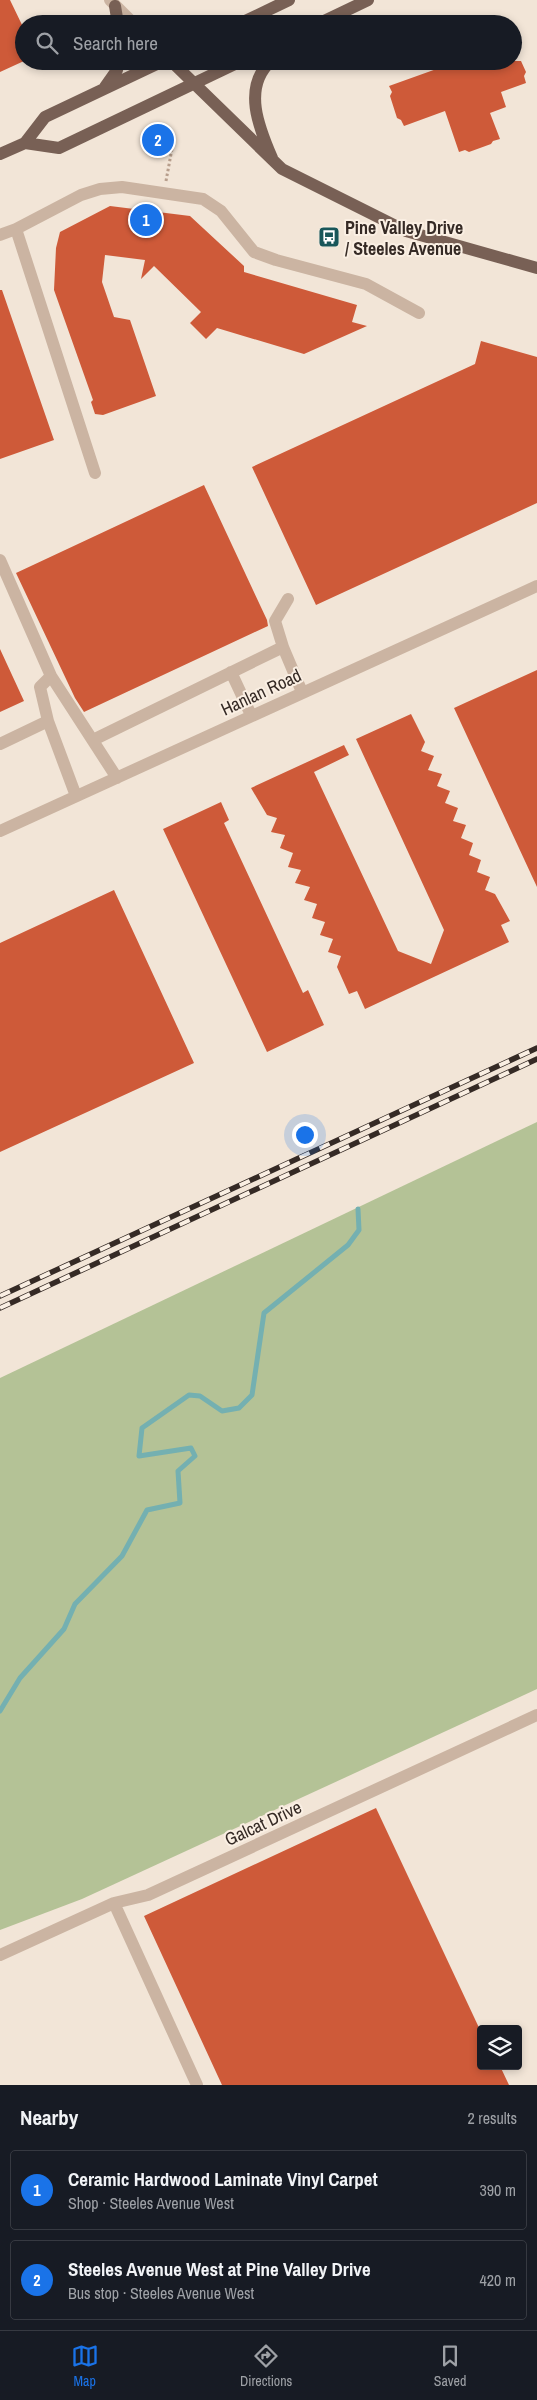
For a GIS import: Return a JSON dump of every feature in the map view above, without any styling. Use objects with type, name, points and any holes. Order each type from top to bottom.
[{"type":"main road","points":[[258,15],[289,0]]},
{"type":"main road","points":[[337,15],[368,0]]},
{"type":"main road","points":[[104,88],[117,70]]},
{"type":"main road","points":[[0,154],[25,143],[45,116],[143,70]]},
{"type":"main road","points":[[181,70],[276,164],[406,231],[537,268]]},
{"type":"main road","points":[[25,143],[59,148],[223,70]]},
{"type":"main road","points":[[266,70],[254,89],[254,98],[265,141],[276,164]]},
{"type":"street","points":[[112,3],[125,15]]},
{"type":"street","points":[[0,235],[16,230],[80,195],[100,189],[122,187],[203,199],[221,212],[254,252],[276,260],[366,284],[419,313]]},
{"type":"street","points":[[16,230],[95,472]]},
{"type":"street","points":[[0,560],[50,676],[117,778]]},
{"type":"street","name":"Hanlan Road","points":[[0,831],[537,586]]},
{"type":"street","points":[[288,599],[274,621],[302,692]]},
{"type":"street","points":[[93,740],[283,647]]},
{"type":"street","points":[[231,672],[251,715]]},
{"type":"street","points":[[50,676],[40,687],[48,721],[76,796]]},
{"type":"street","points":[[0,744],[48,721]]},
{"type":"street","name":"Galcat Drive","points":[[0,1955],[114,1903],[148,1895],[537,1715]]},
{"type":"street","points":[[114,1903],[197,2085]]},
{"type":"path","points":[[163,193],[174,138]]},
{"type":"green space","points":[[537,1122],[537,1689],[82,1899],[0,1930],[0,1378]]},
{"type":"building","points":[[0,0],[10,0],[17,15],[15,15],[15,65],[0,72]]},
{"type":"building","points":[[522,63],[526,72],[524,76],[526,83],[501,92],[506,107],[490,113],[500,139],[469,152],[465,150],[459,152],[445,111],[404,126],[401,120],[397,118],[389,86],[434,70],[522,70]]},
{"type":"building","points":[[110,206],[190,216],[244,266],[244,272],[357,305],[352,322],[367,326],[304,354],[217,328],[206,339],[190,323],[201,312],[154,266],[141,279],[145,260],[105,255],[102,282],[114,317],[130,320],[156,396],[103,415],[95,414],[91,402],[93,400],[54,290],[56,248],[60,232]]},
{"type":"building","points":[[0,290],[2,290],[54,440],[0,459]]},
{"type":"building","points":[[481,341],[537,357],[537,503],[316,605],[252,467],[475,364]]},
{"type":"building","points":[[204,485],[267,620],[268,626],[84,712],[75,698],[16,573]]},
{"type":"building","points":[[0,649],[24,701],[0,712]]},
{"type":"building","points":[[537,670],[537,887],[454,708]]},
{"type":"building","points":[[411,714],[425,742],[421,751],[434,756],[428,770],[442,774],[437,786],[450,791],[445,803],[458,808],[453,821],[466,825],[461,838],[473,843],[469,855],[481,860],[477,872],[490,877],[485,890],[495,894],[510,921],[501,925],[509,942],[365,1009],[357,991],[349,994],[337,967],[341,956],[328,952],[333,939],[320,935],[325,922],[312,918],[317,904],[304,900],[310,887],[295,883],[301,870],[288,867],[293,853],[280,848],[285,835],[271,832],[277,818],[267,815],[251,788],[344,745],[349,755],[314,772],[398,951],[431,964],[444,930],[356,739]]},
{"type":"building","points":[[221,802],[229,820],[224,823],[303,993],[308,990],[324,1025],[267,1052],[163,829]]},
{"type":"building","points":[[114,890],[194,1063],[0,1152],[0,943]]},
{"type":"building","points":[[376,1808],[478,2025],[477,2070],[502,2070],[509,2085],[222,2085],[144,1916]]},
{"type":"waterway","points":[[0,1711],[20,1678],[64,1629],[75,1604],[122,1556],[147,1510],[180,1503],[178,1471],[195,1456],[191,1448],[139,1456],[142,1428],[189,1395],[200,1396],[222,1411],[239,1408],[252,1395],[264,1313],[348,1245],[359,1230],[358,1209]]},
{"type":"railway","points":[[0,1296],[537,1048]]},
{"type":"railway","points":[[0,1308],[537,1059]]},
{"type":"place","name":"Steeles Avenue West at Pine Valley Drive","points":[[158,140]]},
{"type":"place","name":"Ceramic Hardwood Laminate Vinyl Carpet","points":[[146,220]]},
{"type":"place","name":"Pine Valley Drive / Steeles Avenue","points":[[329,237]]}]
